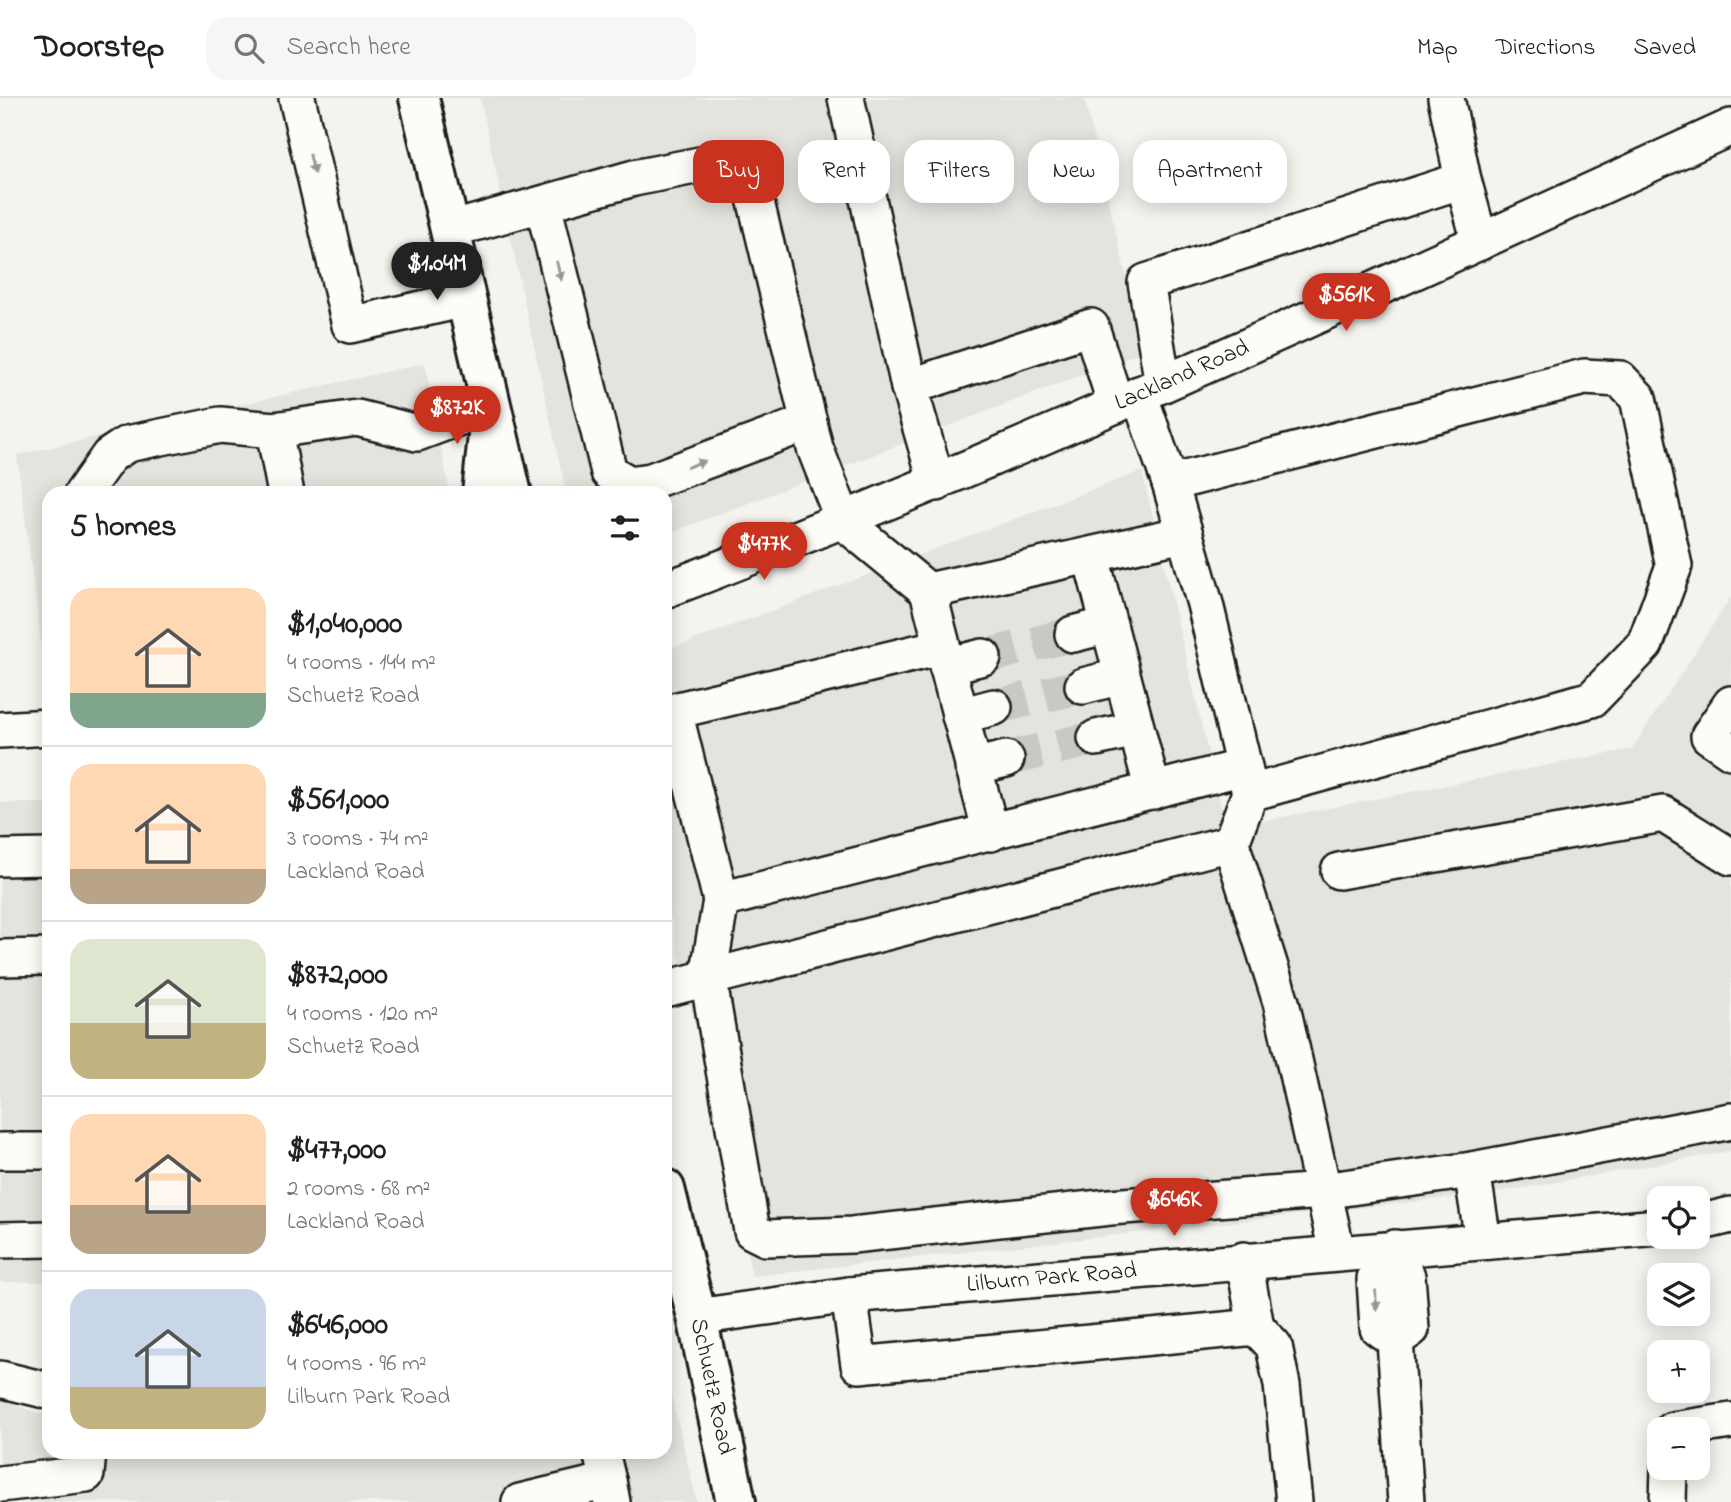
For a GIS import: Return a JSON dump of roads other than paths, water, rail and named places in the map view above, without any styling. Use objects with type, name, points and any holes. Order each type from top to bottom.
[{"type":"main road","points":[[419,98],[510,486]]},
{"type":"main road","points":[[483,486],[492,405]]},
{"type":"main road","name":"Schuetz Road","points":[[673,1269],[697,1317],[735,1502]]},
{"type":"street","points":[[296,98],[350,326],[466,299]]},
{"type":"street","points":[[846,98],[909,387],[937,483]]},
{"type":"street","points":[[1446,98],[1463,180],[1480,242]]},
{"type":"street","name":"Lackland Road","points":[[672,587],[844,522],[937,483],[1480,242],[1731,127]]},
{"type":"street","points":[[450,230],[634,178],[725,160],[749,173],[815,448],[844,522],[928,591],[960,716],[990,763],[991,833]]},
{"type":"street","points":[[1139,394],[1146,282],[1463,180]]},
{"type":"street","points":[[543,204],[609,472],[629,484],[651,481],[808,422]]},
{"type":"street","points":[[909,387],[1091,327],[1139,394],[1170,483],[1205,604],[1247,780],[1231,843],[1281,1002],[1337,1252]]},
{"type":"street","points":[[721,900],[1153,791],[1247,780],[1592,699],[1645,644],[1674,566],[1638,398],[1620,379],[1584,377],[1170,483]]},
{"type":"street","points":[[88,486],[109,456],[127,444],[220,425],[274,430],[357,418],[417,433],[492,405]]},
{"type":"street","points":[[274,430],[284,486]]},
{"type":"street","points":[[928,591],[1091,557],[1184,534]]},
{"type":"street","points":[[1091,557],[1153,791]]},
{"type":"street","points":[[1073,634],[1109,625]]},
{"type":"street","points":[[983,657],[944,657],[674,711],[721,900],[708,976],[752,1231],[766,1238],[852,1235],[1110,1207],[1322,1191],[1472,1170],[1731,1121]]},
{"type":"street","points":[[1083,686],[1122,676]]},
{"type":"street","points":[[1731,704],[1709,736],[1731,751]]},
{"type":"street","points":[[960,716],[994,707]]},
{"type":"street","points":[[0,730],[42,727]]},
{"type":"street","points":[[1096,738],[1136,729]]},
{"type":"street","points":[[1339,871],[1663,814],[1731,857]]},
{"type":"street","points":[[672,987],[1231,843]]},
{"type":"street","points":[[0,858],[42,857]]},
{"type":"street","points":[[0,958],[42,957]]},
{"type":"street","points":[[0,1151],[42,1151]]},
{"type":"street","points":[[1472,1170],[1483,1241]]},
{"type":"street","points":[[1710,1220],[1731,1215]]},
{"type":"street","name":"Lilburn Park Road","points":[[697,1317],[849,1295],[1337,1252],[1396,1254],[1483,1241],[1647,1228]]},
{"type":"street","points":[[0,1240],[42,1239]]},
{"type":"street","points":[[1396,1254],[1407,1276],[1410,1329],[1395,1340],[1406,1502]]},
{"type":"street","points":[[1244,1260],[1256,1327],[1274,1346],[1282,1385],[1294,1502]]},
{"type":"street","points":[[849,1295],[859,1365],[1256,1327]]},
{"type":"street","points":[[0,1379],[42,1389]]},
{"type":"street","points":[[1710,1424],[1731,1421]]},
{"type":"street","points":[[0,1485],[88,1476]]},
{"type":"street","points":[[520,1502],[607,1478]]},
{"type":"street","points":[[1668,1502],[1669,1480]]},
{"type":"tunnel","points":[[983,657],[1073,634]]},
{"type":"tunnel","points":[[994,707],[1083,686]]},
{"type":"tunnel","points":[[1006,759],[1096,738]]}]
